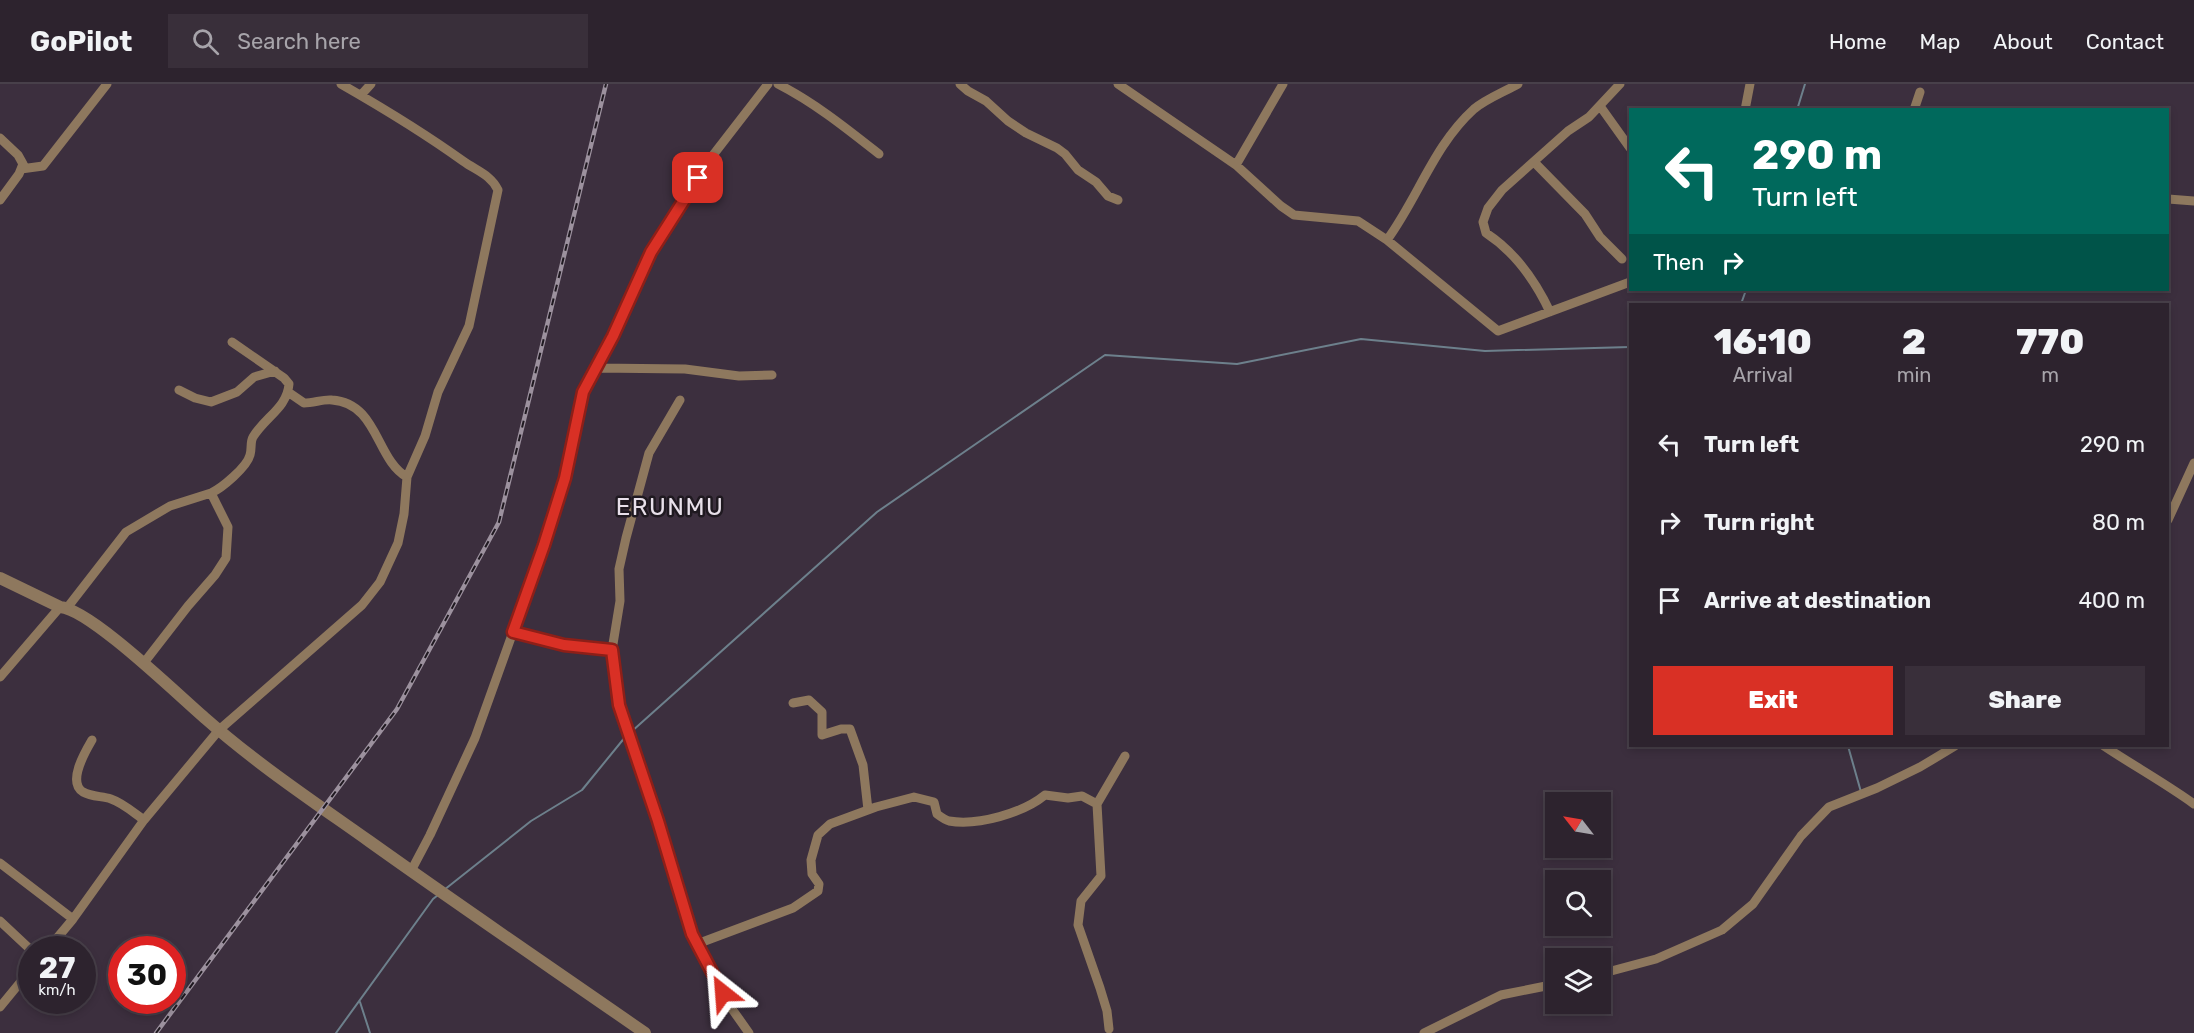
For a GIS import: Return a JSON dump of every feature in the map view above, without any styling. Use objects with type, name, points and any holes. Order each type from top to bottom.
[{"type":"street","points":[[21,169],[43,166],[107,84]]},
{"type":"street","points":[[59,936],[144,820],[219,730],[362,605],[380,582],[399,543],[407,477],[425,436],[438,392],[469,326],[498,190],[488,176],[341,84]]},
{"type":"street","points":[[361,95],[371,84]]},
{"type":"street","points":[[411,871],[475,738],[544,545],[565,478],[583,392],[597,368],[651,252],[710,159],[768,84]]},
{"type":"street","points":[[778,84],[832,117],[879,154]]},
{"type":"street","points":[[960,84],[986,101],[1017,127],[1057,148],[1078,170],[1096,182],[1108,196],[1118,200]]},
{"type":"street","points":[[1118,84],[1236,165],[1294,215],[1358,221],[1387,240],[1498,331],[1629,282]]},
{"type":"street","points":[[1236,165],[1283,84]]},
{"type":"street","points":[[1387,240],[1401,221],[1437,155],[1474,108],[1518,84]]},
{"type":"street","points":[[1550,312],[1528,272],[1496,239],[1486,233],[1483,222],[1488,208],[1502,190],[1535,163],[1568,131],[1589,117],[1620,84]]},
{"type":"street","points":[[1745,108],[1750,84]]},
{"type":"street","points":[[1915,108],[1920,92]]},
{"type":"street","points":[[1600,106],[1629,147]]},
{"type":"street","points":[[0,138],[18,155],[23,164],[0,200]]},
{"type":"street","points":[[1535,163],[1585,214],[1600,237],[1622,259]]},
{"type":"street","points":[[2169,199],[2194,201]]},
{"type":"street","points":[[0,677],[63,608],[126,532],[170,506],[222,488],[230,477],[245,465],[250,455],[252,437],[281,406],[289,384],[275,371],[232,342]]},
{"type":"street","points":[[597,368],[685,369],[739,376],[772,375]]},
{"type":"street","points":[[179,390],[195,398],[211,402],[237,392],[254,377],[275,371]]},
{"type":"street","points":[[288,392],[304,403],[334,400],[359,411],[369,421],[399,472],[407,477]]},
{"type":"street","points":[[680,400],[649,453],[619,569],[620,601],[612,650],[619,705],[658,821],[692,934],[732,1009],[748,1033]]},
{"type":"street","points":[[2169,518],[2194,463]]},
{"type":"street","points":[[143,664],[215,575],[226,558],[228,527],[212,493]]},
{"type":"street","points":[[0,578],[63,608],[117,641],[219,730],[298,791],[645,1033]]},
{"type":"street","points":[[513,632],[564,645],[612,650]]},
{"type":"street","points":[[793,703],[808,700],[822,712],[822,735],[841,729],[850,729],[863,765],[868,810]]},
{"type":"street","points":[[92,740],[78,770],[77,783],[80,791],[113,800],[144,820]]},
{"type":"street","points":[[1611,971],[1656,959],[1722,930],[1753,904],[1801,836],[1829,807],[1876,788],[1953,747]]},
{"type":"street","points":[[2106,747],[2165,783],[2194,804]]},
{"type":"street","points":[[1109,1029],[1107,1011],[1078,925],[1082,901],[1101,876],[1097,804],[1125,756]]},
{"type":"street","points":[[697,944],[793,908],[818,891],[819,884],[812,874],[811,860],[818,834],[830,824],[868,810],[914,797],[934,802],[937,814],[948,821],[969,821],[1015,813],[1033,805],[1045,795],[1068,798],[1082,796],[1097,804]]},
{"type":"street","points":[[0,863],[73,919]]},
{"type":"street","points":[[0,921],[18,938]]},
{"type":"street","points":[[0,1007],[18,985]]},
{"type":"street","points":[[1424,1033],[1501,995],[1545,986]]},
{"type":"waterway","points":[[1798,108],[1805,84]]},
{"type":"waterway","points":[[1741,303],[1746,291]]},
{"type":"waterway","points":[[631,732],[877,512],[1105,355],[1237,364],[1361,339],[1485,351],[1629,347]]},
{"type":"waterway","points":[[444,890],[531,821],[582,790],[626,736]]},
{"type":"waterway","points":[[1848,747],[1861,792]]},
{"type":"waterway","points":[[336,1033],[438,895]]},
{"type":"waterway","points":[[360,1002],[370,1033]]},
{"type":"railway","points":[[156,1033],[397,709],[499,522],[606,84]]},
{"type":"district","name":"ERUNMU","points":[[670,507]]},
{"type":"route","points":[[698,178],[651,252],[613,336],[583,392],[565,478],[513,632],[564,645],[612,650],[619,705],[658,821],[692,934],[723,993]]}]
